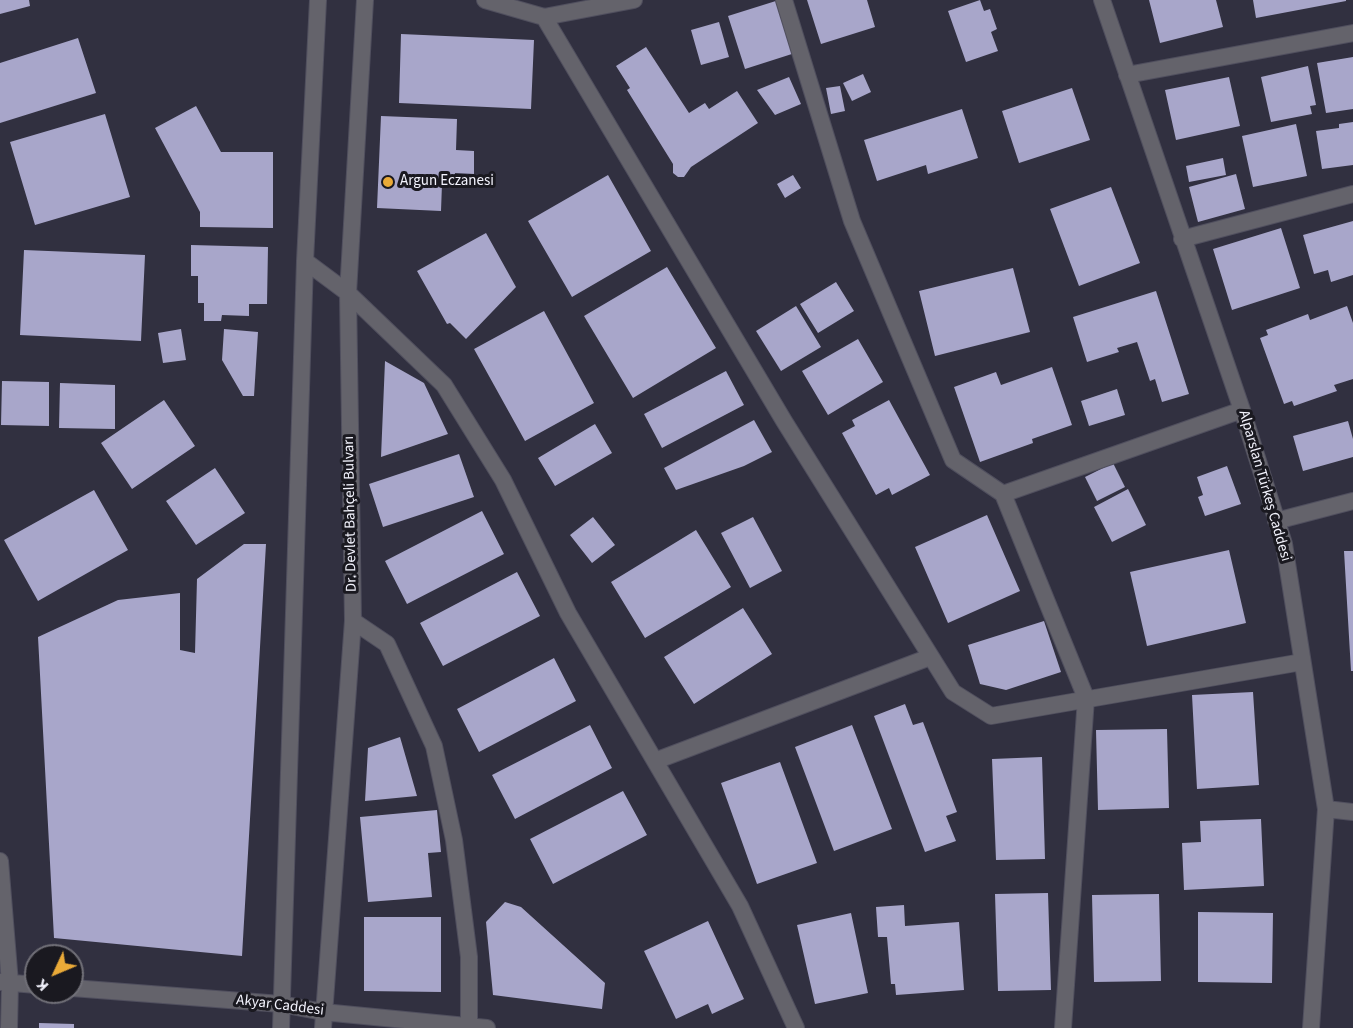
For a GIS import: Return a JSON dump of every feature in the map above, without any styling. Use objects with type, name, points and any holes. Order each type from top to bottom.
[{"type":"street","points":[[281,1028],[305,261],[318,0]]},
{"type":"street","name":"Dr. Devlet Bahçeli Bulvarı","points":[[323,1020],[353,621],[348,293],[365,0]]},
{"type":"street","points":[[485,0],[544,17],[634,0]]},
{"type":"street","points":[[784,0],[852,221],[953,460],[1003,494],[1086,698],[1063,1028]]},
{"type":"street","name":"Alparslan Türkeş Caddesi","points":[[1102,0],[1242,410],[1284,544],[1326,809],[1311,1028]]},
{"type":"street","points":[[544,17],[784,421],[953,692],[991,716],[1302,663]]},
{"type":"street","points":[[1127,75],[1353,33]]},
{"type":"street","points":[[1182,239],[1353,194]]},
{"type":"street","points":[[305,261],[348,293],[444,385],[503,480],[568,613],[740,906],[796,1028]]},
{"type":"street","points":[[1003,494],[1242,410]]},
{"type":"street","points":[[1276,521],[1353,501]]},
{"type":"street","points":[[353,621],[387,644],[434,746],[454,840],[469,957],[469,1027]]},
{"type":"street","points":[[655,761],[930,657]]},
{"type":"street","points":[[1326,809],[1353,812]]},
{"type":"street","points":[[0,861],[9,1028]]},
{"type":"street","points":[[5,982],[24,984]]},
{"type":"street","name":"Akyar Caddesi","points":[[84,989],[282,1004],[323,1020],[487,1028]]},
{"type":"building","points":[[0,0],[29,0],[30,6],[0,14]]},
{"type":"building","points":[[779,0],[795,53],[745,69],[728,16]]},
{"type":"building","points":[[807,0],[867,0],[875,27],[821,44]]},
{"type":"building","points":[[980,0],[984,11],[990,9],[997,29],[991,32],[998,51],[966,62],[948,11]]},
{"type":"building","points":[[1149,0],[1216,0],[1223,27],[1160,43]]},
{"type":"building","points":[[1253,0],[1346,0],[1346,1],[1256,18]]},
{"type":"building","points":[[719,22],[729,57],[701,65],[691,30]]},
{"type":"building","points":[[401,34],[534,40],[531,109],[399,103]]},
{"type":"building","points":[[78,38],[96,93],[0,123],[0,63]]},
{"type":"building","points":[[646,47],[689,113],[705,103],[709,109],[737,91],[758,123],[691,167],[684,177],[678,177],[673,173],[673,164],[627,90],[630,88],[616,66]]},
{"type":"building","points":[[1353,57],[1353,109],[1326,113],[1317,63]]},
{"type":"building","points":[[1308,66],[1316,105],[1310,106],[1312,114],[1271,122],[1261,77]]},
{"type":"building","points":[[863,74],[871,92],[852,101],[843,83]]},
{"type":"building","points":[[789,77],[801,104],[775,115],[757,90]]},
{"type":"building","points":[[1229,77],[1240,126],[1176,140],[1165,90]]},
{"type":"building","points":[[840,86],[845,111],[831,114],[826,88]]},
{"type":"building","points":[[1072,88],[1090,140],[1019,163],[1002,111]]},
{"type":"building","points":[[196,106],[221,152],[273,152],[273,228],[200,227],[200,212],[155,128]]},
{"type":"building","points":[[962,109],[978,158],[928,174],[926,165],[877,181],[864,140]]},
{"type":"building","points":[[105,114],[130,197],[35,225],[10,142]]},
{"type":"building","points":[[381,116],[457,119],[456,150],[474,151],[474,174],[455,173],[454,185],[442,184],[441,211],[377,208]]},
{"type":"building","points":[[1353,122],[1353,165],[1322,169],[1316,131],[1339,128],[1339,124]]},
{"type":"building","points":[[1296,124],[1307,176],[1253,187],[1242,136]]},
{"type":"building","points":[[1223,158],[1226,175],[1189,182],[1186,166]]},
{"type":"building","points":[[1236,174],[1245,209],[1198,222],[1189,187]]},
{"type":"building","points":[[608,175],[651,251],[572,297],[528,221]]},
{"type":"building","points":[[793,175],[801,188],[785,198],[777,184]]},
{"type":"building","points":[[1111,187],[1140,263],[1079,286],[1050,209]]},
{"type":"building","points":[[1353,221],[1353,275],[1331,282],[1328,270],[1314,274],[1303,235]]},
{"type":"building","points":[[1281,228],[1300,288],[1232,310],[1213,249]]},
{"type":"building","points":[[486,233],[516,287],[466,339],[450,323],[447,324],[417,271]]},
{"type":"building","points":[[191,245],[268,247],[267,304],[249,304],[249,316],[222,315],[221,321],[204,321],[204,303],[198,303],[198,276],[191,276]]},
{"type":"building","points":[[24,250],[145,255],[141,341],[20,335]]},
{"type":"building","points":[[667,267],[716,348],[633,398],[584,316]]},
{"type":"building","points":[[1013,268],[1030,332],[935,356],[919,291]]},
{"type":"building","points":[[836,282],[854,311],[818,333],[800,304]]},
{"type":"building","points":[[1156,291],[1189,394],[1162,402],[1155,379],[1150,381],[1137,342],[1117,348],[1119,352],[1087,362],[1073,317]]},
{"type":"building","points":[[796,306],[821,347],[781,371],[756,331]]},
{"type":"building","points":[[1347,306],[1353,323],[1353,379],[1334,385],[1337,391],[1294,406],[1292,401],[1284,404],[1260,338],[1268,335],[1266,330],[1308,314],[1310,320]]},
{"type":"building","points":[[544,311],[594,403],[525,441],[474,349]]},
{"type":"building","points":[[181,329],[186,360],[163,363],[158,333]]},
{"type":"building","points":[[224,329],[258,332],[254,396],[243,396],[222,360]]},
{"type":"building","points":[[858,339],[883,382],[828,415],[802,371]]},
{"type":"building","points":[[385,361],[424,383],[448,434],[381,457]]},
{"type":"building","points":[[1052,367],[1072,425],[1032,439],[1033,443],[980,462],[954,387],[996,372],[1001,385]]},
{"type":"building","points":[[726,371],[744,405],[662,448],[644,414]]},
{"type":"building","points":[[2,381],[49,382],[49,426],[1,425]]},
{"type":"building","points":[[60,383],[115,385],[115,429],[59,428]]},
{"type":"building","points":[[1117,389],[1125,415],[1089,426],[1081,401]]},
{"type":"building","points":[[164,400],[195,446],[132,489],[101,443]]},
{"type":"building","points":[[889,400],[930,475],[892,495],[889,488],[876,495],[842,433],[855,426],[852,420]]},
{"type":"building","points":[[754,420],[772,452],[744,466],[676,490],[664,468]]},
{"type":"building","points":[[1348,421],[1353,439],[1353,457],[1303,471],[1293,436]]},
{"type":"building","points":[[595,424],[612,453],[555,486],[538,458]]},
{"type":"building","points":[[459,454],[474,497],[383,527],[369,484]]},
{"type":"building","points":[[1113,463],[1125,487],[1097,501],[1085,477]]},
{"type":"building","points":[[1227,466],[1241,504],[1205,516],[1198,497],[1203,495],[1197,477]]},
{"type":"building","points":[[215,468],[245,513],[196,545],[166,501]]},
{"type":"building","points":[[1128,489],[1146,525],[1112,542],[1094,507]]},
{"type":"building","points":[[94,490],[128,550],[38,601],[4,540]]},
{"type":"building","points":[[482,511],[504,554],[407,604],[385,561]]},
{"type":"building","points":[[987,515],[1020,591],[948,623],[915,547]]},
{"type":"building","points":[[593,517],[615,545],[592,563],[570,535]]},
{"type":"building","points":[[753,517],[782,571],[750,588],[721,533]]},
{"type":"building","points":[[696,530],[731,587],[645,638],[611,582]]},
{"type":"building","points":[[244,544],[266,544],[242,956],[54,938],[38,637],[118,600],[180,593],[180,650],[195,653],[197,579]]},
{"type":"building","points":[[1229,550],[1246,623],[1147,646],[1130,572]]},
{"type":"building","points":[[1344,551],[1353,551],[1353,671],[1351,671]]},
{"type":"building","points":[[517,572],[540,616],[443,666],[420,623]]},
{"type":"building","points":[[743,608],[772,654],[694,704],[664,657]]},
{"type":"building","points":[[1044,621],[1061,672],[1006,690],[980,684],[968,645]]},
{"type":"building","points":[[554,658],[576,701],[479,752],[457,709]]},
{"type":"building","points":[[1253,692],[1259,785],[1197,789],[1192,695]]},
{"type":"building","points":[[905,704],[913,725],[923,722],[957,812],[946,816],[956,841],[925,852],[874,716]]},
{"type":"building","points":[[590,725],[612,768],[515,819],[492,775]]},
{"type":"building","points":[[852,725],[892,829],[834,851],[795,747]]},
{"type":"building","points":[[1167,729],[1169,808],[1098,810],[1096,730]]},
{"type":"building","points":[[400,737],[417,796],[365,801],[368,748]]},
{"type":"building","points":[[1042,757],[1045,859],[996,860],[992,759]]},
{"type":"building","points":[[780,762],[817,863],[757,884],[721,783]]},
{"type":"building","points":[[623,791],[647,835],[553,884],[530,839]]},
{"type":"building","points":[[437,810],[441,852],[428,853],[432,897],[368,902],[360,817]]},
{"type":"building","points":[[1261,819],[1264,886],[1184,890],[1182,843],[1201,842],[1200,821]]},
{"type":"building","points":[[1048,893],[1051,990],[998,991],[995,894]]},
{"type":"building","points":[[1159,894],[1161,981],[1094,982],[1092,895]]},
{"type":"building","points":[[505,902],[521,907],[605,983],[602,1009],[493,995],[486,922]]},
{"type":"building","points":[[904,905],[905,926],[959,922],[964,990],[896,995],[895,984],[891,984],[887,937],[878,937],[876,907]]},
{"type":"building","points":[[1198,912],[1273,913],[1272,983],[1198,982]]},
{"type":"building","points":[[851,913],[868,993],[815,1004],[797,925]]},
{"type":"building","points":[[364,917],[441,917],[441,992],[364,991]]},
{"type":"building","points":[[708,921],[744,999],[712,1014],[708,1004],[676,1019],[644,951]]},
{"type":"building","points":[[39,1023],[74,1024],[74,1028],[39,1028]]},
{"type":"place","name":"Argun Eczanesi","points":[[388,182]]}]
